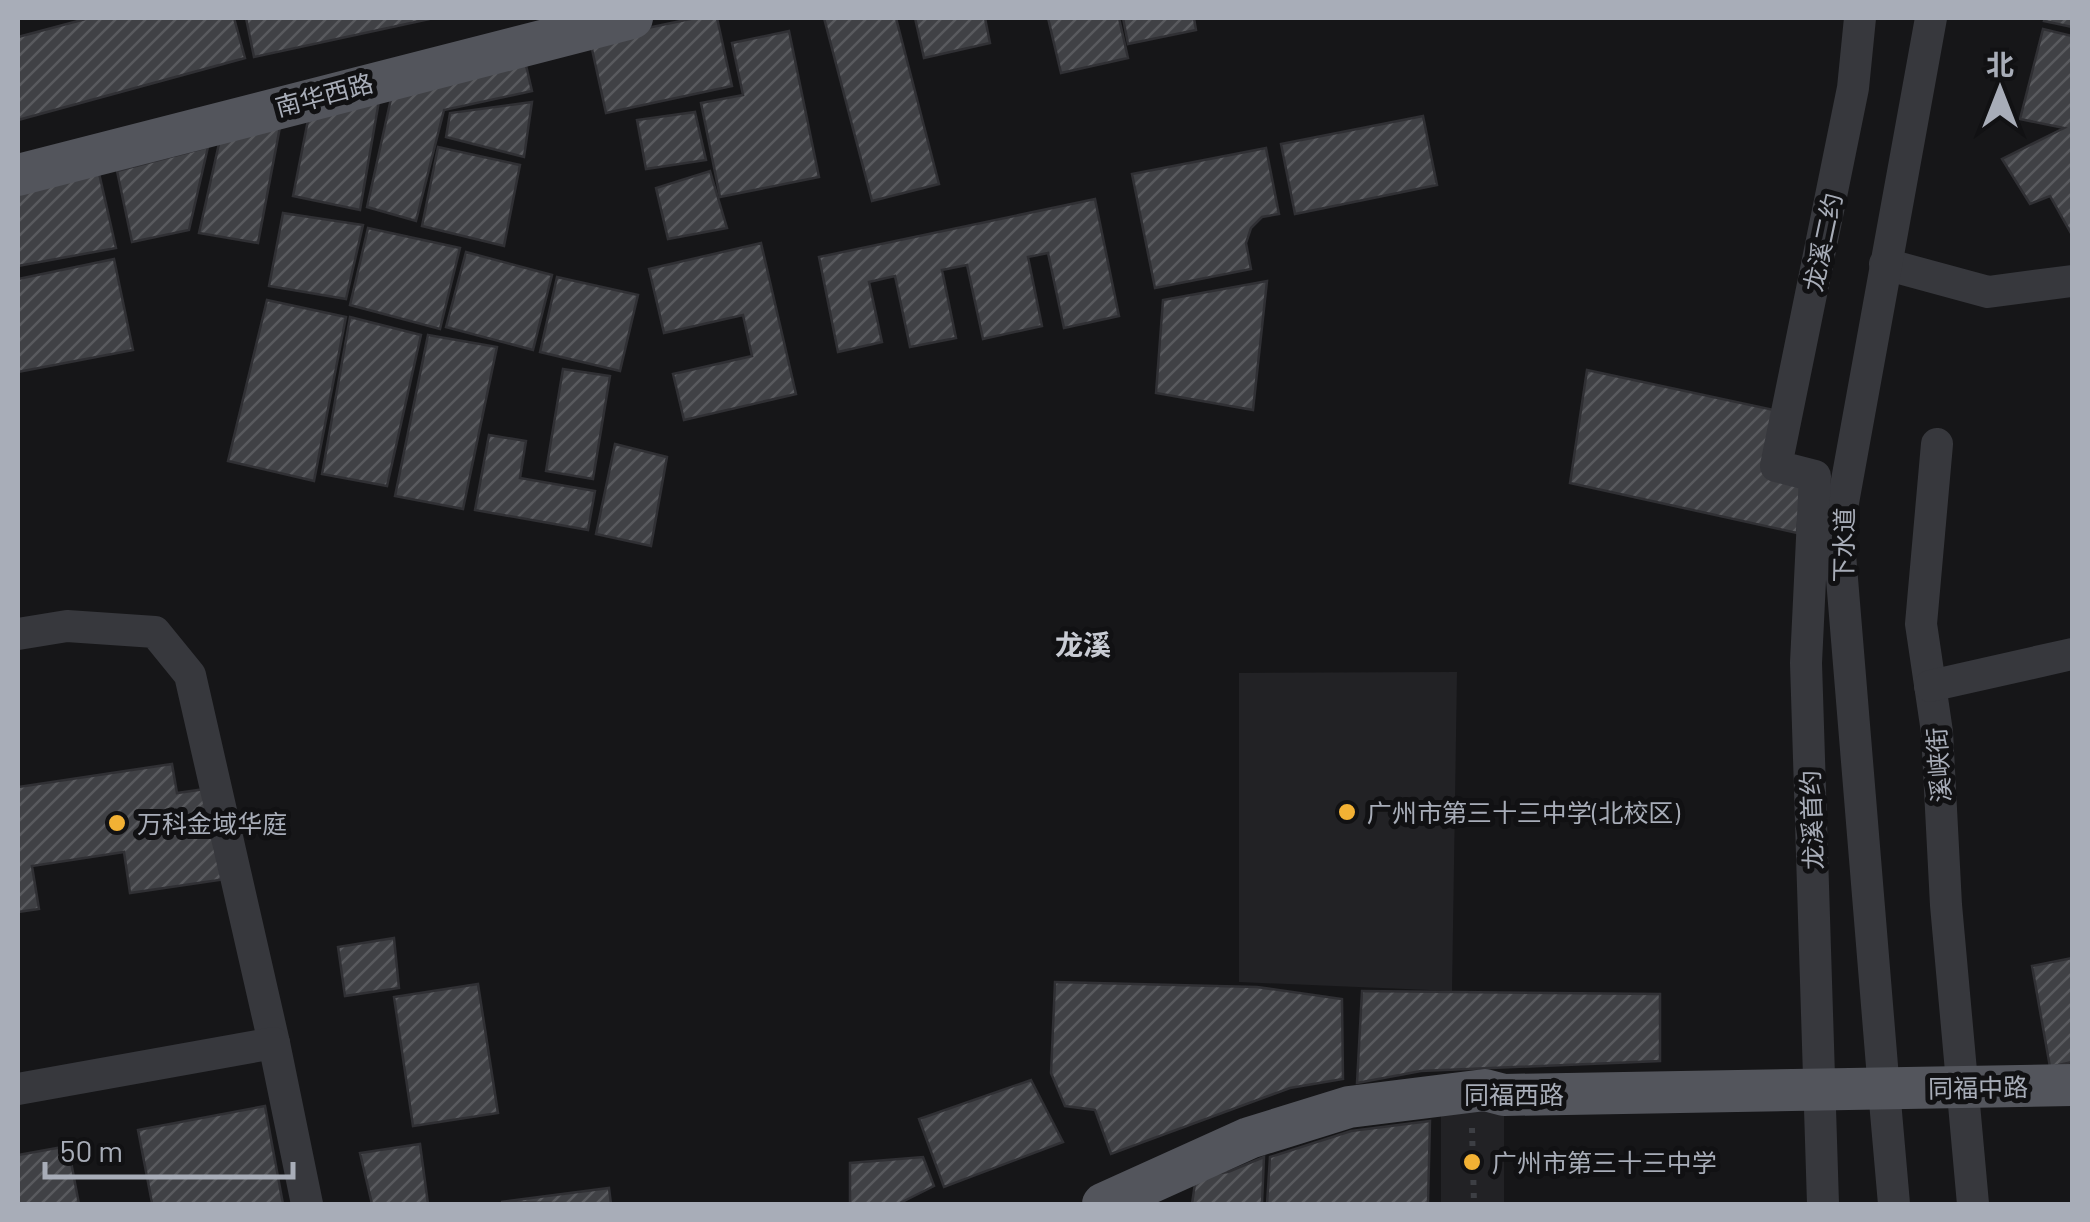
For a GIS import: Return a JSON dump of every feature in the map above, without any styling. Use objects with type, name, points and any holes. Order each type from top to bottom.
[{"type":"main road","name":"南华西路","points":[[18,175],[632,18]]},
{"type":"main road","name":"同福中路","points":[[1884,1089],[2072,1085]]},
{"type":"main road","name":"同福西路","points":[[1104,1204],[1250,1138],[1349,1107],[1470,1092],[1504,1095],[1884,1089]]},
{"type":"street","name":"龙溪二约","points":[[1776,466],[1853,88],[1860,18]]},
{"type":"street","name":"下水道","points":[[1894,1204],[1838,530],[1932,18]]},
{"type":"street","points":[[1885,264],[1988,292],[2072,282]]},
{"type":"street","name":"溪峡街","points":[[1937,444],[1921,624],[1930,686],[1973,1204]]},
{"type":"street","name":"龙溪首约","points":[[1776,466],[1815,476],[1806,662],[1823,1204]]},
{"type":"street","points":[[18,634],[66,626],[155,632],[190,675],[274,1044],[288,1166],[307,1204]]},
{"type":"street","points":[[1930,686],[2072,654]]},
{"type":"street","points":[[18,1089],[274,1044]]},
{"type":"path","points":[[1470,1092],[1474,1204]]},
{"type":"shaded area","name":"广州市第三十三中学(北校区)","points":[[1457,672],[1452,991],[1239,982],[1239,673]]},
{"type":"shaded area","name":"广州市第三十三中学","points":[[1441,1095],[1504,1095],[1504,1204],[1441,1204]]},
{"type":"building","points":[[89,18],[234,18],[245,58],[18,120],[18,37]]},
{"type":"building","points":[[246,18],[434,18],[254,57]]},
{"type":"building","points":[[695,18],[717,18],[732,86],[606,113],[590,40]]},
{"type":"building","points":[[824,18],[896,18],[939,184],[872,201]]},
{"type":"building","points":[[915,18],[985,18],[990,43],[924,58]]},
{"type":"building","points":[[1048,18],[1119,18],[1128,58],[1061,73]]},
{"type":"building","points":[[1123,18],[1194,18],[1196,30],[1128,44]]},
{"type":"building","points":[[2072,18],[2072,27],[2044,21]]},
{"type":"building","points":[[2043,29],[2072,36],[2072,235],[2050,196],[2030,204],[2002,159],[2064,128],[2020,119]]},
{"type":"building","points":[[789,31],[819,177],[720,197],[701,103],[743,95],[732,43]]},
{"type":"building","points":[[525,61],[532,91],[444,110],[416,221],[367,207],[392,94]]},
{"type":"building","points":[[379,101],[360,210],[293,196],[308,120]]},
{"type":"building","points":[[532,102],[524,157],[446,137],[450,113]]},
{"type":"building","points":[[695,112],[706,160],[646,169],[637,120]]},
{"type":"building","points":[[1423,116],[1437,185],[1295,214],[1281,144]]},
{"type":"building","points":[[280,127],[258,243],[199,233],[220,139]]},
{"type":"building","points":[[208,147],[189,230],[132,242],[117,171]]},
{"type":"building","points":[[438,147],[520,165],[504,246],[422,226]]},
{"type":"building","points":[[1266,148],[1279,214],[1262,217],[1251,228],[1246,243],[1251,269],[1155,288],[1132,174]]},
{"type":"building","points":[[710,171],[727,228],[668,239],[656,188]]},
{"type":"building","points":[[99,173],[116,248],[18,266],[18,193]]},
{"type":"building","points":[[1095,199],[1119,316],[1064,328],[1048,253],[1028,257],[1042,326],[983,339],[967,265],[942,270],[956,338],[910,347],[895,276],[869,282],[882,342],[838,352],[819,257]]},
{"type":"building","points":[[283,213],[363,225],[346,299],[269,286]]},
{"type":"building","points":[[368,228],[460,248],[440,329],[350,305]]},
{"type":"building","points":[[761,243],[796,394],[684,420],[673,374],[752,356],[743,315],[664,333],[649,269]]},
{"type":"building","points":[[466,252],[552,275],[533,350],[446,327]]},
{"type":"building","points":[[114,259],[133,350],[18,372],[18,279]]},
{"type":"building","points":[[557,277],[638,295],[620,371],[540,352]]},
{"type":"building","points":[[1267,281],[1253,410],[1156,393],[1163,300]]},
{"type":"building","points":[[267,300],[346,317],[314,481],[228,461]]},
{"type":"building","points":[[350,317],[421,335],[387,486],[322,474]]},
{"type":"building","points":[[428,335],[497,347],[463,509],[395,496]]},
{"type":"building","points":[[563,369],[610,376],[593,479],[546,471]]},
{"type":"building","points":[[1587,370],[1774,410],[1802,485],[1797,533],[1570,483]]},
{"type":"building","points":[[489,435],[526,441],[520,478],[595,491],[588,530],[475,510]]},
{"type":"building","points":[[615,444],[667,457],[651,546],[596,534]]},
{"type":"building","name":"万科金域华庭","points":[[172,764],[177,793],[212,788],[226,879],[130,893],[124,852],[32,866],[39,909],[18,912],[18,787]]},
{"type":"building","points":[[394,938],[399,988],[345,996],[338,947]]},
{"type":"building","points":[[2072,958],[2072,1062],[2050,1067],[2032,966]]},
{"type":"building","points":[[1055,982],[1257,987],[1342,999],[1343,1079],[1290,1088],[1111,1154],[1095,1110],[1065,1106],[1051,1073]]},
{"type":"building","points":[[478,984],[498,1113],[413,1126],[394,997]]},
{"type":"building","points":[[1362,991],[1660,994],[1660,1061],[1421,1071],[1357,1083]]},
{"type":"building","points":[[1031,1080],[1063,1142],[944,1187],[919,1119]]},
{"type":"building","points":[[265,1106],[283,1204],[142,1204],[152,1203],[138,1130]]},
{"type":"building","points":[[1430,1121],[1428,1204],[1267,1204],[1270,1157],[1351,1131]]},
{"type":"building","points":[[420,1144],[428,1204],[372,1204],[360,1153]]},
{"type":"building","points":[[68,1146],[79,1204],[18,1204],[18,1155]]},
{"type":"building","points":[[923,1157],[934,1186],[898,1204],[850,1204],[850,1163]]},
{"type":"building","points":[[1264,1157],[1262,1204],[1192,1204],[1196,1176],[1228,1172]]},
{"type":"building","points":[[609,1188],[611,1204],[501,1202]]},
{"type":"place","name":"广州市第三十三中学(北校区)","points":[[1347,812]]},
{"type":"place","name":"万科金域华庭","points":[[117,823]]},
{"type":"place","name":"广州市第三十三中学","points":[[1472,1162]]},
{"type":"district","name":"龙溪","points":[[1083,644]]}]
